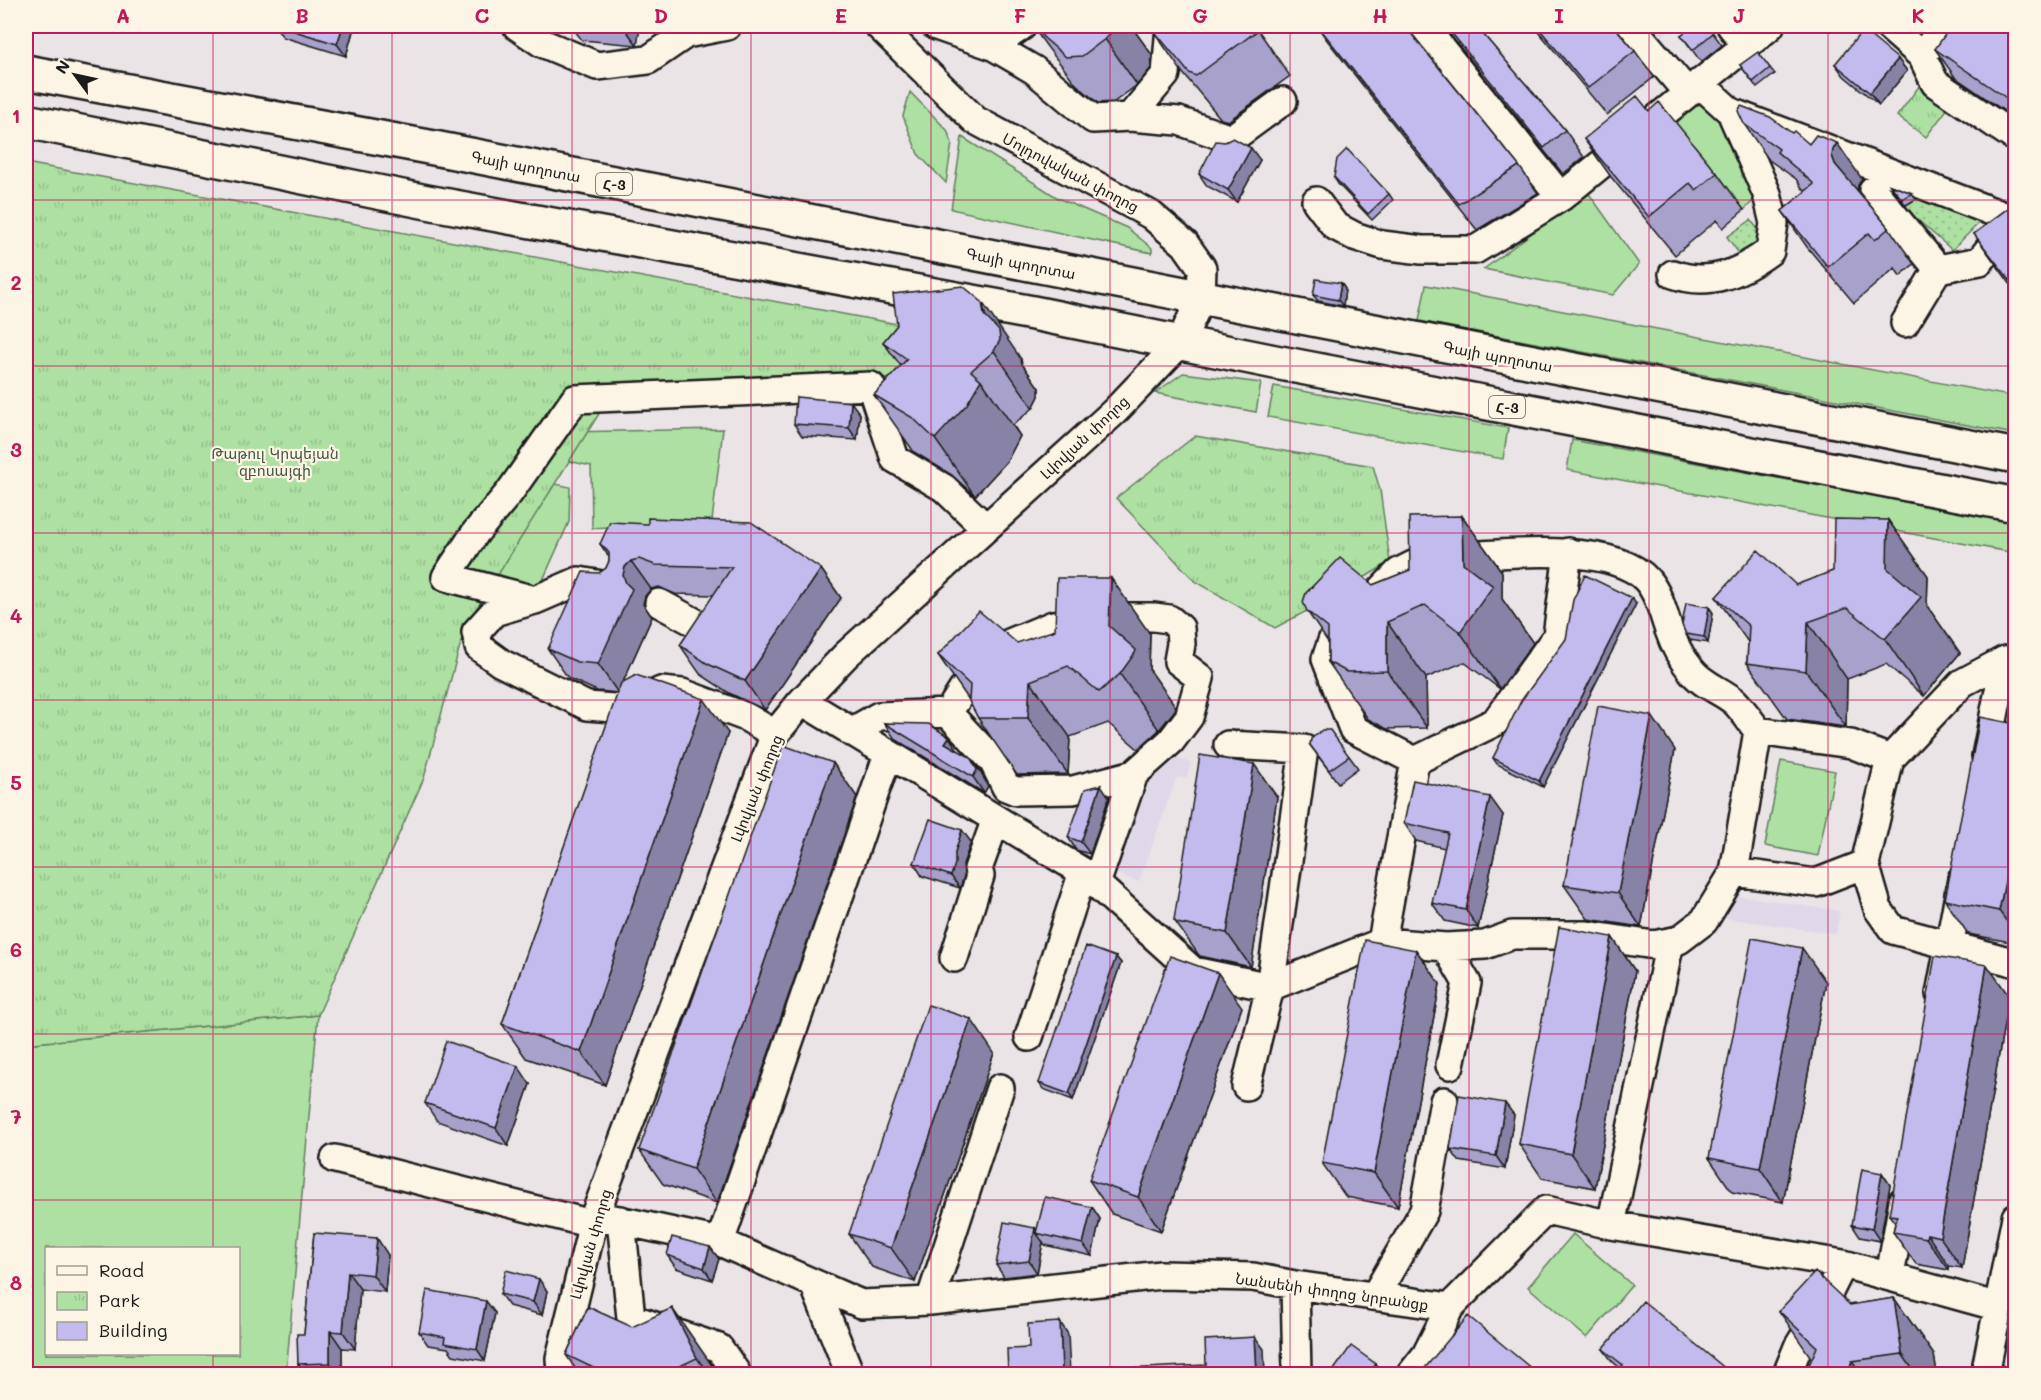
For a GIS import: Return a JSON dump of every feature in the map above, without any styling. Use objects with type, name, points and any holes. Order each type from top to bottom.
[{"type":"main road","name":"Գայի պողոտա","points":[[26,72],[469,155],[2016,456]]},
{"type":"main road","name":"Հ-3","points":[[26,121],[439,204],[999,307],[2016,505]]},
{"type":"street","points":[[517,26],[542,43],[597,66],[648,60],[687,30],[727,26]]},
{"type":"street","name":"Մոլդովական փողոց","points":[[879,26],[975,120],[1151,215],[1185,244],[1202,268],[1201,298],[1180,342]]},
{"type":"street","points":[[936,26],[993,46],[1034,70],[1093,119],[1130,117],[1179,121],[1231,140],[1283,101]]},
{"type":"street","points":[[993,46],[1022,26]]},
{"type":"street","points":[[1130,117],[1166,74],[1170,38],[1150,26]]},
{"type":"street","points":[[1423,26],[1561,196]]},
{"type":"street","points":[[1631,26],[1693,88],[1731,112],[2014,219],[1980,261],[1938,269],[1905,323]]},
{"type":"street","points":[[1316,201],[1335,226],[1354,236],[1382,245],[1450,251],[1475,250],[1561,196],[1693,88],[1738,35],[1770,26]]},
{"type":"street","points":[[1888,26],[1922,56],[1935,83],[2016,138]]},
{"type":"street","points":[[1922,56],[1944,26]]},
{"type":"street","points":[[1673,274],[1687,279],[1710,280],[1749,267],[1770,252],[1774,222],[1767,194],[1731,112]]},
{"type":"street","points":[[1873,190],[1938,269]]},
{"type":"street","name":"Լվովյան փողոց","points":[[561,1374],[560,1358],[593,1219],[775,734],[802,701],[846,656],[1115,411],[1180,342]]},
{"type":"street","points":[[535,600],[446,577],[575,399],[871,386],[895,459],[944,488],[986,528]]},
{"type":"street","points":[[1415,761],[1495,722],[1557,636],[1568,552]]},
{"type":"street","points":[[1415,761],[1353,729],[1326,659],[1332,641],[1399,572],[1419,562],[1434,558],[1568,552],[1617,562],[1634,570],[1646,580],[1656,594],[1679,654],[1692,672],[1704,683],[1736,703],[1758,731],[1851,744],[1890,759]]},
{"type":"street","points":[[614,587],[579,581],[535,600],[494,612],[477,632],[479,647],[501,663],[587,706],[627,709],[661,691],[682,693],[746,717],[775,734]]},
{"type":"street","points":[[659,603],[696,623]]},
{"type":"street","points":[[948,713],[973,674],[1000,646],[1053,625],[1106,617],[1169,619],[1180,628],[1181,644],[1178,661],[1200,678],[1189,717],[1171,741],[1134,774],[1089,878],[1029,1037]]},
{"type":"street","points":[[2010,661],[1962,683],[1890,759],[1865,864],[1878,909],[1893,930],[2016,963]]},
{"type":"street","points":[[1980,785],[2010,661]]},
{"type":"street","points":[[802,701],[1089,878],[1193,971],[1270,987],[1382,942],[1446,947],[1485,945],[1512,935],[1587,935],[1654,945],[1679,940],[1704,921],[1734,872],[1758,731]]},
{"type":"street","points":[[851,732],[879,716],[948,713],[993,761],[1006,787],[1016,791],[1073,790],[1134,774]]},
{"type":"street","points":[[1228,744],[1304,749],[1270,987],[1246,1086]]},
{"type":"street","points":[[720,1242],[888,754]]},
{"type":"street","points":[[1382,942],[1415,761]]},
{"type":"street","points":[[954,958],[980,876],[978,869],[996,819]]},
{"type":"street","points":[[1936,1013],[1967,853]]},
{"type":"street","points":[[1734,872],[1816,883],[1865,864]]},
{"type":"street","points":[[1611,1225],[1670,942]]},
{"type":"street","points":[[1446,947],[1467,983],[1450,1065]]},
{"type":"street","points":[[930,1301],[1000,1088]]},
{"type":"street","points":[[1375,1296],[1424,1211],[1444,1101]]},
{"type":"street","name":"Նանսենի փողոց նրբանցք","points":[[335,1159],[593,1219],[621,1220],[720,1242],[861,1304],[930,1301],[1161,1275],[1253,1277],[1450,1307],[1546,1210],[1611,1225],[1842,1264],[1999,1306]]},
{"type":"street","points":[[1890,1276],[1908,1173]]},
{"type":"street","points":[[1985,1374],[2016,1217]]},
{"type":"street","points":[[621,1220],[631,1318],[719,1348],[737,1374]]},
{"type":"street","points":[[1787,1374],[1798,1347],[1817,1316],[1842,1264]]},
{"type":"street","points":[[814,1284],[850,1374]]},
{"type":"street","points":[[1295,1285],[1297,1374]]},
{"type":"street","points":[[1411,1374],[1426,1355],[1450,1307]]},
{"type":"shaded area","points":[[1639,26],[1676,26],[1653,43]]},
{"type":"shaded area","points":[[1166,754],[1191,763],[1186,779],[1177,777],[1139,882],[1115,873],[1154,765]]},
{"type":"shaded area","points":[[1729,894],[1840,911],[1836,934],[1725,918]]},
{"type":"green space","points":[[1920,85],[1949,107],[1926,137],[1897,116]]},
{"type":"green space","points":[[910,92],[947,130],[952,143],[946,183],[918,154],[903,116]]},
{"type":"green space","points":[[1696,102],[1722,116],[1761,193],[1744,210],[1669,126]]},
{"type":"green space","points":[[962,137],[1058,198],[1127,228],[1152,248],[1152,253],[951,209]]},
{"type":"green space","name":"Թաթուլ Կրպեյան զբոսայգի","points":[[26,163],[897,324],[915,337],[899,376],[879,380],[612,393],[465,627],[424,778],[318,1015],[26,1042]]},
{"type":"green space","points":[[1587,191],[1639,264],[1613,295],[1484,269]]},
{"type":"green space","points":[[1928,192],[1979,223],[1952,250],[1903,207]]},
{"type":"green space","points":[[1751,220],[1767,242],[1743,259],[1727,237]]},
{"type":"green space","points":[[1426,285],[2015,397],[2015,434],[1419,321]]},
{"type":"green space","points":[[1183,373],[1261,383],[1256,412],[1155,393]]},
{"type":"green space","points":[[1274,386],[1508,428],[1503,459],[1268,417]]},
{"type":"green space","points":[[723,429],[712,521],[592,528],[591,466],[555,458],[565,432]]},
{"type":"green space","points":[[1195,436],[1373,466],[1380,490],[1390,562],[1331,598],[1275,628],[1195,581],[1116,498]]},
{"type":"green space","points":[[1572,440],[2015,522],[2015,553],[1567,470]]},
{"type":"green space","points":[[537,480],[570,487],[569,522],[537,593],[465,572]]},
{"type":"green space","points":[[1781,761],[1835,771],[1818,856],[1765,846]]},
{"type":"green space","points":[[318,1015],[286,1374],[26,1374],[26,1042]]},
{"type":"green space","points":[[1573,1234],[1632,1285],[1587,1338],[1528,1287]]},
{"type":"building","points":[[278,26],[343,26],[337,44]]},
{"type":"building","points":[[1034,26],[1116,26],[1105,39],[1082,56],[1066,57]]},
{"type":"building","points":[[1150,26],[1255,26],[1258,30],[1196,76],[1189,73]]},
{"type":"building","points":[[1318,26],[1405,26],[1519,166],[1459,204]]},
{"type":"building","points":[[1446,26],[1476,26],[1565,130],[1544,148]]},
{"type":"building","points":[[1537,26],[1614,26],[1635,51],[1588,88]]},
{"type":"building","points":[[1693,26],[1707,26],[1713,33],[1693,50],[1681,35]]},
{"type":"building","points":[[1951,26],[1998,26],[2016,38],[2016,113],[2005,97],[1935,49]]},
{"type":"building","points":[[1863,30],[1898,59],[1870,93],[1835,64]]},
{"type":"building","points":[[1758,52],[1770,68],[1753,82],[1740,65]]},
{"type":"building","points":[[1637,96],[1649,111],[1659,102],[1717,173],[1696,190],[1690,183],[1649,217],[1584,139]]},
{"type":"building","points":[[1741,106],[1770,117],[1792,133],[1794,131],[1809,144],[1816,135],[1837,143],[1832,156],[1835,164],[1889,228],[1875,240],[1869,233],[1828,267],[1782,211],[1814,184],[1777,152],[1779,149],[1744,124],[1738,111]]},
{"type":"building","points":[[1233,138],[1251,148],[1228,190],[1199,174],[1216,141],[1225,142]]},
{"type":"building","points":[[1347,149],[1389,194],[1368,214],[1334,177],[1337,159]]},
{"type":"building","points":[[1890,185],[1912,193],[1902,199]]},
{"type":"building","points":[[2016,202],[2016,288],[1974,234]]},
{"type":"building","points":[[1316,279],[1341,283],[1338,300],[1313,295]]},
{"type":"building","points":[[963,286],[982,302],[984,315],[999,331],[1000,340],[994,351],[971,371],[981,380],[967,404],[935,439],[913,418],[874,395],[907,359],[883,342],[897,325],[893,294]]},
{"type":"building","points":[[796,397],[851,402],[849,428],[794,424]]},
{"type":"building","points":[[1462,516],[1463,563],[1493,586],[1460,632],[1425,605],[1387,622],[1387,671],[1347,672],[1328,662],[1328,628],[1307,611],[1303,602],[1306,593],[1340,558],[1373,585],[1410,570],[1409,517]]},
{"type":"building","points":[[648,518],[751,522],[821,569],[745,681],[708,664],[680,645],[732,567],[655,565],[639,559],[631,561],[625,567],[623,575],[626,583],[632,589],[598,664],[577,662],[548,649],[583,572],[599,573],[606,568],[609,553],[600,544],[610,522],[648,524]]},
{"type":"building","points":[[1834,519],[1888,520],[1887,568],[1921,597],[1885,639],[1847,608],[1808,622],[1806,671],[1747,663],[1749,626],[1716,597],[1758,550],[1796,585],[1833,571]]},
{"type":"building","points":[[1585,575],[1632,598],[1539,781],[1493,758],[1521,701],[1566,639],[1573,600]]},
{"type":"building","points":[[1057,578],[1111,578],[1109,626],[1136,650],[1135,653],[1120,674],[1099,692],[1068,666],[1030,681],[1028,718],[978,718],[969,701],[970,685],[938,655],[979,611],[1017,643],[1055,630]]},
{"type":"building","points":[[1686,603],[1709,607],[1704,637],[1686,634],[1682,625]]},
{"type":"building","points":[[636,675],[704,699],[581,1052],[502,1024],[621,683]]},
{"type":"building","points":[[1598,706],[1652,716],[1618,893],[1564,885]]},
{"type":"building","points":[[1980,717],[2016,724],[2016,827],[1999,911],[1945,900]]},
{"type":"building","points":[[884,723],[929,724],[949,737],[945,743],[970,757],[977,770],[973,777]]},
{"type":"building","points":[[1322,730],[1330,730],[1349,756],[1329,770],[1310,745],[1311,739]]},
{"type":"building","points":[[783,745],[833,763],[693,1169],[639,1150]]},
{"type":"building","points":[[1200,755],[1254,764],[1227,933],[1177,923],[1174,920]]},
{"type":"building","points":[[1413,780],[1490,797],[1466,910],[1432,903],[1448,833],[1404,823]]},
{"type":"building","points":[[1101,785],[1081,842],[1068,837],[1085,789]]},
{"type":"building","points":[[930,819],[962,830],[951,876],[914,863]]},
{"type":"building","points":[[1559,927],[1612,937],[1571,1154],[1519,1144]]},
{"type":"building","points":[[1752,938],[1802,948],[1760,1168],[1709,1158]]},
{"type":"building","points":[[1365,940],[1416,950],[1374,1173],[1322,1163]]},
{"type":"building","points":[[1086,946],[1116,957],[1069,1094],[1039,1083]]},
{"type":"building","points":[[1170,956],[1218,973],[1138,1197],[1089,1180]]},
{"type":"building","points":[[1935,956],[1987,965],[1940,1237],[1927,1234],[1926,1238],[1893,1232],[1897,1216],[1889,1215]]},
{"type":"building","points":[[928,1005],[971,1019],[891,1248],[849,1234]]},
{"type":"building","points":[[446,1041],[518,1066],[496,1128],[425,1103]]},
{"type":"building","points":[[1459,1095],[1505,1103],[1496,1156],[1450,1149]]},
{"type":"building","points":[[1862,1169],[1882,1173],[1872,1229],[1852,1225]]},
{"type":"building","points":[[1045,1197],[1092,1207],[1083,1244],[1036,1233]]},
{"type":"building","points":[[1004,1222],[1035,1228],[1029,1261],[996,1265]]},
{"type":"building","points":[[314,1233],[377,1238],[373,1275],[348,1272],[343,1332],[330,1331],[330,1363],[298,1364],[297,1334],[304,1334]]},
{"type":"building","points":[[672,1237],[710,1247],[704,1268],[667,1255]]},
{"type":"building","points":[[506,1270],[539,1279],[533,1302],[500,1294]]},
{"type":"building","points":[[1815,1272],[1850,1305],[1894,1298],[1902,1354],[1852,1361],[1847,1374],[1805,1374],[1817,1347],[1779,1311]]},
{"type":"building","points":[[427,1290],[486,1301],[477,1349],[444,1343],[445,1337],[419,1332]]},
{"type":"building","points":[[1643,1301],[1732,1374],[1615,1374],[1623,1365],[1603,1349]]},
{"type":"building","points":[[588,1307],[632,1327],[672,1308],[697,1358],[663,1374],[606,1374],[566,1355]]},
{"type":"building","points":[[1468,1316],[1538,1374],[1420,1374]]},
{"type":"building","points":[[1060,1322],[1062,1372],[1206,1365],[1205,1340],[1255,1337],[1257,1374],[1008,1374],[1007,1349],[1029,1348],[1028,1324]]},
{"type":"building","points":[[1351,1346],[1376,1364],[1369,1374],[1331,1374]]}]
